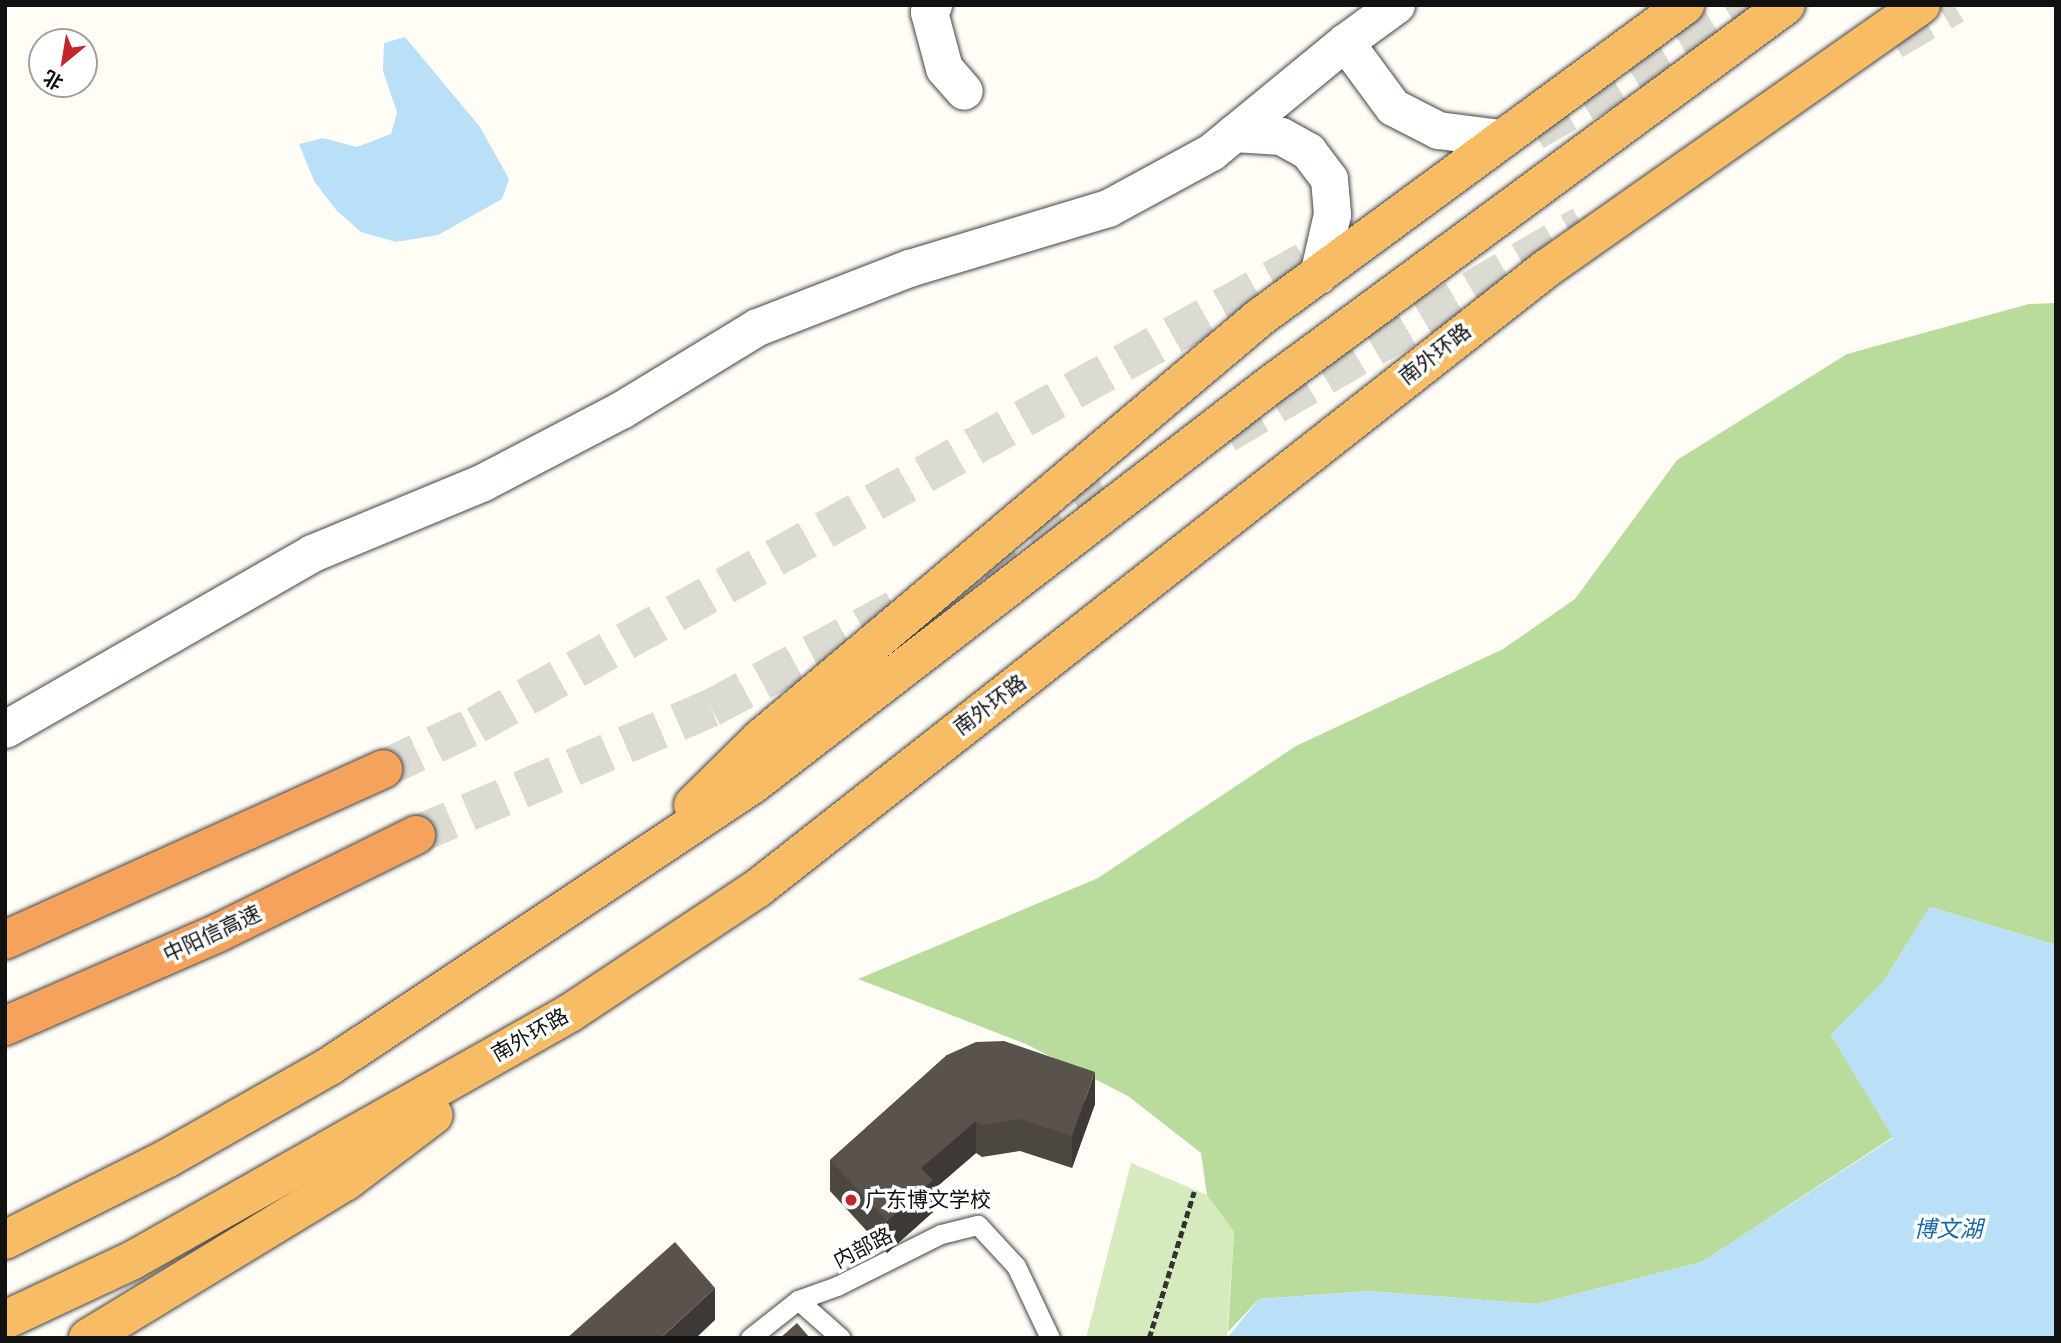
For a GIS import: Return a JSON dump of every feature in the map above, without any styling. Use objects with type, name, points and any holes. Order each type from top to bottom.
[{"type":"highway","points":[[620,877],[760,739],[1259,318],[1500,138],[1685,5]]},
{"type":"highway","points":[[5,1240],[168,1158],[330,1066],[620,877],[763,777],[1269,386],[1786,5]]},
{"type":"highway","name":"南外环路","points":[[5,1320],[134,1260],[570,1013],[758,888],[1547,268],[1921,5]]},
{"type":"highway","points":[[5,940],[383,769]]},
{"type":"highway","name":"中阳信高速","points":[[5,1027],[218,933],[416,835]]},
{"type":"highway","points":[[88,1338],[345,1182],[570,1013]]},
{"type":"street","points":[[933,5],[929,12],[944,68],[964,91]]},
{"type":"street","points":[[5,729],[312,553],[483,482],[621,410],[757,327],[909,268],[1108,208],[1211,152],[1345,42],[1396,5]]},
{"type":"street","points":[[1345,42],[1393,107],[1438,130],[1500,138]]},
{"type":"street","points":[[1234,133],[1281,136],[1308,151],[1329,178],[1332,214],[1318,275]]},
{"type":"lane","name":"内部路","points":[[750,1338],[798,1300],[837,1286],[942,1234],[978,1225],[1016,1266],[1050,1338]]},
{"type":"lane","points":[[798,1300],[841,1338]]},
{"type":"path","points":[[1149,1338],[1194,1192]]},
{"type":"green space","points":[[2056,303],[2056,945],[1930,907],[1883,982],[1831,1035],[1893,1137],[1702,1262],[1537,1304],[1368,1291],[1259,1299],[1228,1332],[1234,1232],[1207,1195],[1201,1153],[1128,1096],[1026,1044],[858,979],[1098,878],[1296,746],[1503,649],[1575,599],[1677,460],[1847,354],[2029,304]]},
{"type":"green space","points":[[1131,1163],[1207,1195],[1234,1232],[1227,1338],[1086,1338]]},
{"type":"water","points":[[405,37],[480,127],[509,179],[502,199],[438,235],[396,242],[361,232],[337,211],[314,181],[299,144],[323,138],[357,147],[391,134],[397,112],[383,71],[384,43]]},
{"type":"water","name":"博文湖","points":[[1930,907],[2056,945],[2056,1338],[1227,1338],[1259,1299],[1368,1291],[1537,1304],[1702,1262],[1893,1138],[1831,1035],[1883,982]]},
{"type":"building","points":[[1004,1041],[1095,1072],[1072,1136],[1020,1119],[982,1125],[976,1121],[921,1168],[933,1180],[887,1221],[830,1160],[947,1055],[976,1042]]},
{"type":"building","points":[[675,1242],[715,1288],[661,1338],[567,1338]]},
{"type":"building","points":[[797,1323],[810,1338],[780,1338]]},
{"type":"tunnel","points":[[1534,132],[1750,5]]},
{"type":"tunnel","points":[[1893,41],[1954,5]]},
{"type":"tunnel","points":[[1226,434],[1582,225]]},
{"type":"tunnel","points":[[383,769],[476,725],[1348,237]]},
{"type":"tunnel","points":[[979,565],[1108,497]]},
{"type":"tunnel","points":[[416,835],[711,708],[907,603]]},
{"type":"place","name":"广东博文学校","points":[[851,1200]]}]
